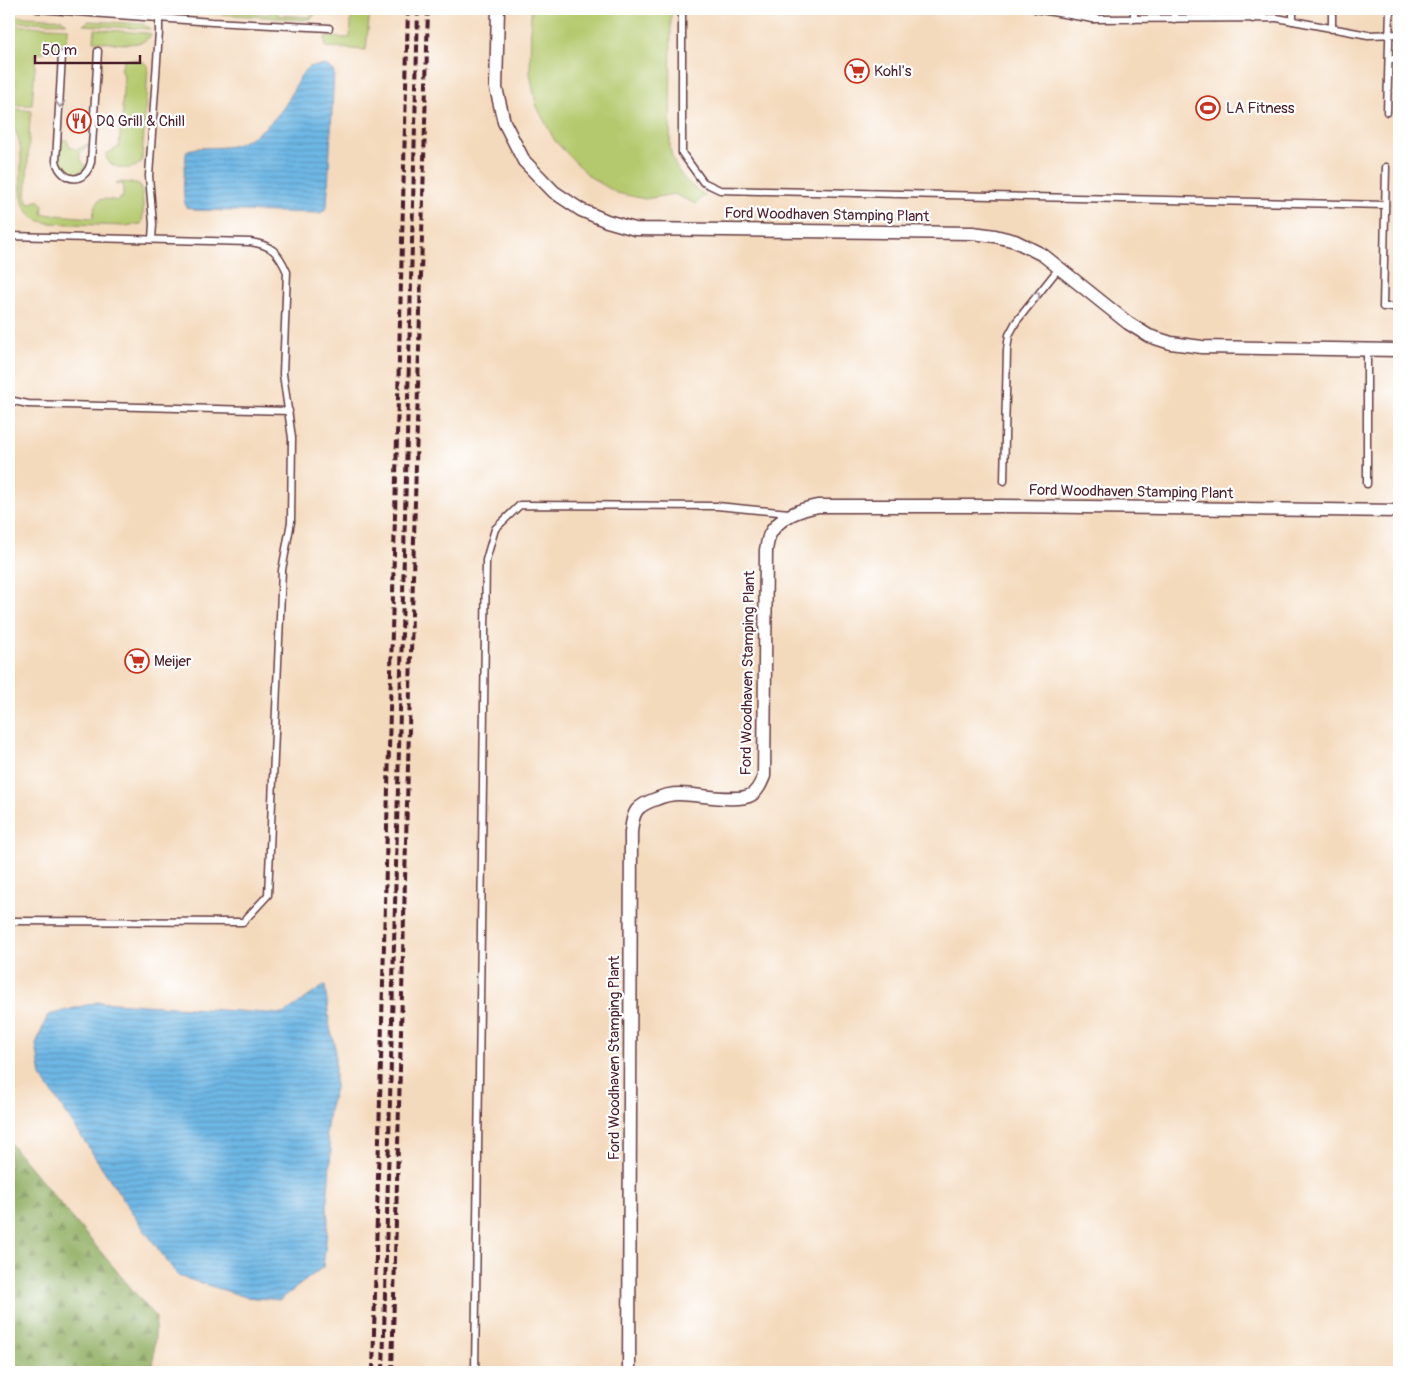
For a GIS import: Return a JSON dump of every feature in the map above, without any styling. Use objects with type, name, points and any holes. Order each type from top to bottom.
[{"type":"street","name":"Ford Woodhaven Stamping Plant","points":[[498,9],[496,88],[504,122],[524,161],[554,192],[580,210],[606,221],[634,229],[973,233],[995,236],[1015,242],[1043,255],[1128,324],[1149,336],[1171,343],[1202,347],[1399,350]]},
{"type":"street","name":"Ford Woodhaven Stamping Plant","points":[[628,1372],[632,818],[636,809],[645,802],[660,797],[677,794],[736,798],[751,795],[761,784],[764,776],[766,550],[769,535],[774,528],[805,508],[818,506],[1002,506],[1399,511]]},
{"type":"lane","points":[[37,9],[329,28]]},
{"type":"lane","points":[[152,239],[153,224],[149,176],[160,18],[159,9]]},
{"type":"lane","points":[[682,9],[682,153],[703,182],[720,190],[1385,205]]},
{"type":"lane","points":[[1035,9],[1093,18],[1277,18],[1368,35],[1399,34]]},
{"type":"lane","points":[[1093,9],[1093,18]]},
{"type":"lane","points":[[1134,9],[1134,19]]},
{"type":"lane","points":[[1174,9],[1174,19]]},
{"type":"lane","points":[[1214,9],[1214,18]]},
{"type":"lane","points":[[1253,9],[1253,19]]},
{"type":"lane","points":[[1293,21],[1294,9]]},
{"type":"lane","points":[[1332,9],[1332,29]]},
{"type":"lane","points":[[1387,112],[1390,9]]},
{"type":"lane","points":[[62,55],[56,161],[59,170],[65,176],[73,178],[83,176],[89,170],[91,162],[98,51]]},
{"type":"lane","points":[[1389,59],[1399,59]]},
{"type":"lane","points":[[9,160],[9,229]]},
{"type":"lane","points":[[1386,167],[1383,307],[1399,307]]},
{"type":"lane","points":[[9,236],[265,244],[280,256],[287,272],[283,374],[292,438],[291,522],[282,570],[268,895],[244,922],[9,921]]},
{"type":"lane","points":[[1004,481],[1009,335],[1016,322],[1059,268]]},
{"type":"lane","points":[[1367,350],[1367,484]]},
{"type":"lane","points":[[9,400],[28,404],[288,411]]},
{"type":"lane","points":[[475,1372],[486,560],[495,529],[520,505],[717,506],[793,514]]},
{"type":"green space","points":[[179,9],[225,9],[225,11],[270,14],[271,9],[277,9],[277,15],[311,17],[312,9],[320,9],[312,18],[304,20],[179,11]]},
{"type":"green space","points":[[352,9],[370,9],[366,50],[325,47],[325,37],[350,38]]},
{"type":"green space","points":[[531,9],[671,9],[670,149],[675,164],[682,176],[705,195],[696,204],[674,194],[645,199],[617,193],[590,177],[555,141],[536,105],[530,73]]},
{"type":"green space","points":[[9,16],[61,19],[67,23],[9,22]]},
{"type":"green space","points":[[89,21],[143,24],[150,29],[83,25]]},
{"type":"green space","points":[[9,25],[68,28],[68,35],[63,45],[36,54],[32,105],[9,105]]},
{"type":"green space","points":[[95,29],[151,34],[142,42],[126,44],[94,41]]},
{"type":"green space","points":[[124,59],[141,61],[148,68],[142,160],[134,167],[128,168],[121,168],[110,163],[106,154],[119,147],[124,75],[121,70]]},
{"type":"green space","points":[[9,108],[32,111],[26,198],[29,204],[39,200],[43,206],[42,214],[93,218],[95,206],[99,200],[119,201],[120,198],[123,198],[123,184],[116,184],[117,182],[136,183],[140,185],[143,200],[141,224],[124,226],[48,223],[36,219],[28,212],[23,203],[21,192],[20,145],[10,117]]},
{"type":"green space","points":[[61,140],[67,140],[70,147],[76,150],[88,144],[88,148],[86,147],[80,153],[80,158],[86,167],[78,174],[68,174],[60,163]]},
{"type":"green space","points":[[9,1142],[156,1318],[153,1372],[9,1372]]},
{"type":"water","points":[[326,65],[334,72],[327,207],[324,211],[320,213],[194,210],[186,207],[184,181],[188,150],[231,146],[249,139],[280,113],[300,77],[308,67]]},
{"type":"water","points":[[325,985],[330,1028],[335,1047],[335,1088],[326,1134],[331,1150],[327,1206],[328,1222],[323,1267],[280,1300],[246,1297],[178,1276],[137,1220],[41,1076],[36,1044],[48,1015],[98,1002],[283,1014]]},
{"type":"railway","points":[[373,1372],[408,9]]},
{"type":"railway","points":[[383,1372],[418,9]]},
{"type":"railway","points":[[392,1372],[428,9]]},
{"type":"place","name":"Kohl's","points":[[857,71]]},
{"type":"place","name":"LA Fitness","points":[[1208,108]]},
{"type":"place","name":"DQ Grill & Chill","points":[[79,121]]},
{"type":"place","name":"Meijer","points":[[137,661]]}]
